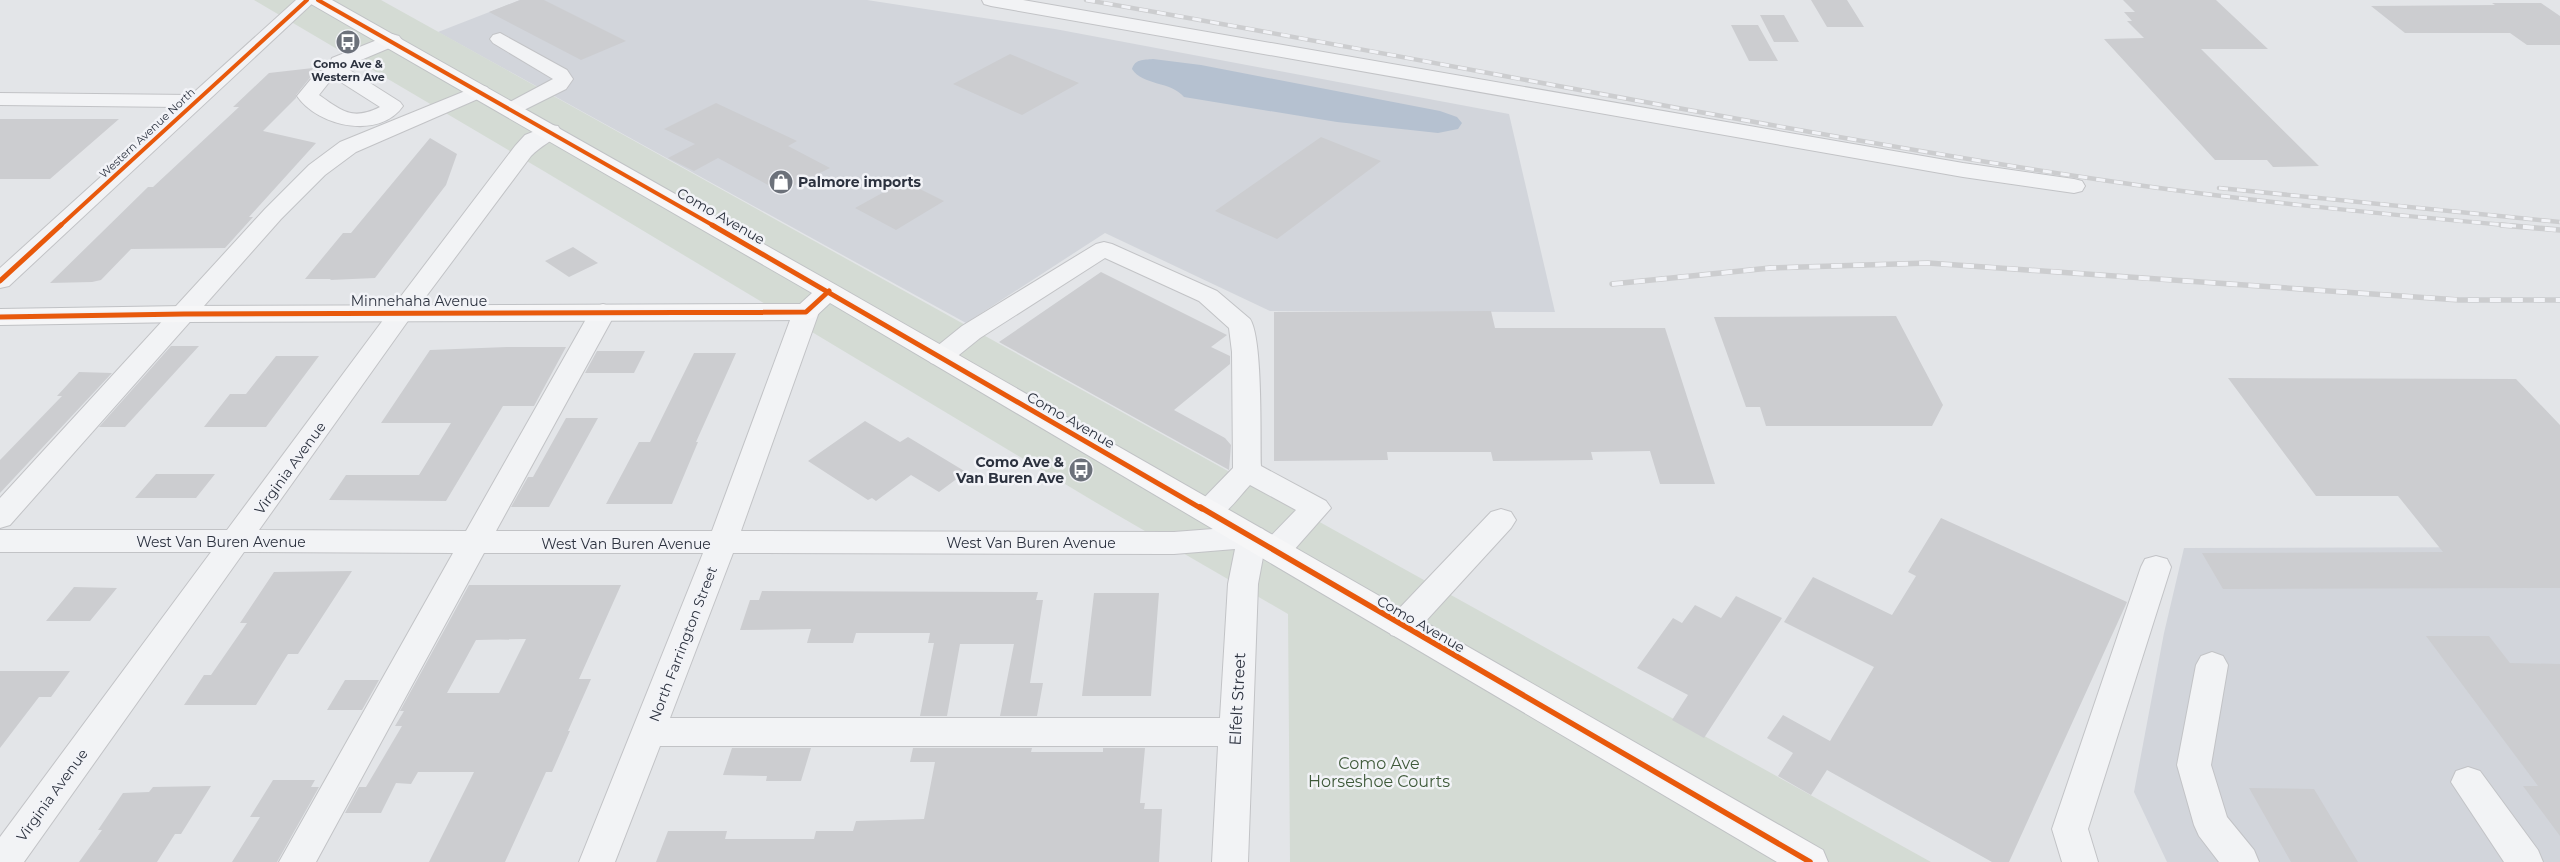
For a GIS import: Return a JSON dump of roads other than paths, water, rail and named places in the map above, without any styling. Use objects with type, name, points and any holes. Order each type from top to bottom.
[{"type":"main road","name":"Como Avenue","points":[[318,0],[392,40],[829,291],[1810,862]]},
{"type":"main road","points":[[806,312],[829,291]]},
{"type":"main road","name":"Minnehaha Avenue","points":[[0,317],[184,314],[806,312]]},
{"type":"street","name":"Western Avenue North","points":[[0,281],[307,0]]},
{"type":"street","points":[[991,0],[1953,168],[2074,186]]},
{"type":"street","points":[[500,39],[560,74],[563,79],[559,85],[511,109]]},
{"type":"street","points":[[338,71],[339,62],[348,56],[392,40]]},
{"type":"street","points":[[0,517],[273,214],[332,157],[348,147],[480,91]]},
{"type":"street","points":[[0,99],[196,101]]},
{"type":"street","name":"Virginia Avenue","points":[[3,862],[402,313],[523,151],[534,140],[550,131]]},
{"type":"street","points":[[940,357],[971,332],[1104,249],[1208,296],[1242,325],[1245,352],[1247,471],[1207,512]]},
{"type":"street","points":[[297,862],[603,312]]},
{"type":"street","name":"North Farrington Street","points":[[597,862],[722,544],[806,312]]},
{"type":"street","points":[[1247,471],[1316,508],[1264,544]]},
{"type":"street","points":[[1402,626],[1501,520]]},
{"type":"street","name":"West Van Buren Avenue","points":[[0,541],[1264,544]]},
{"type":"street","name":"Elfelt Street","points":[[1230,862],[1234,732],[1243,584],[1264,544]]},
{"type":"street","points":[[2080,862],[2070,828],[2156,567]]},
{"type":"street","points":[[2212,665],[2194,765],[2212,825],[2241,862]]},
{"type":"street","points":[[648,732],[1234,732]]},
{"type":"street","points":[[2468,782],[2525,862]]},
{"type":"water","points":[[1153,59],[1201,65],[1440,111],[1457,117],[1462,123],[1458,129],[1438,133],[1337,122],[1184,97],[1172,88],[1143,78],[1132,69],[1137,62]]},
{"type":"railway","points":[[1086,0],[1708,114],[2082,177],[2299,205],[2516,226]]},
{"type":"railway","points":[[2219,188],[2560,222]]},
{"type":"railway","points":[[2501,225],[2560,230]]},
{"type":"railway","points":[[1612,284],[1770,268],[1928,263],[2459,300],[2560,300]]},
{"type":"place","name":"Como Ave & Western Ave","points":[[348,42]]},
{"type":"place","name":"Palmore imports","points":[[781,182]]},
{"type":"place","name":"Como Ave & Van Buren Ave","points":[[1081,470]]},
{"type":"park label","name":"Como Ave Horseshoe Courts","points":[[1379,772]]}]
